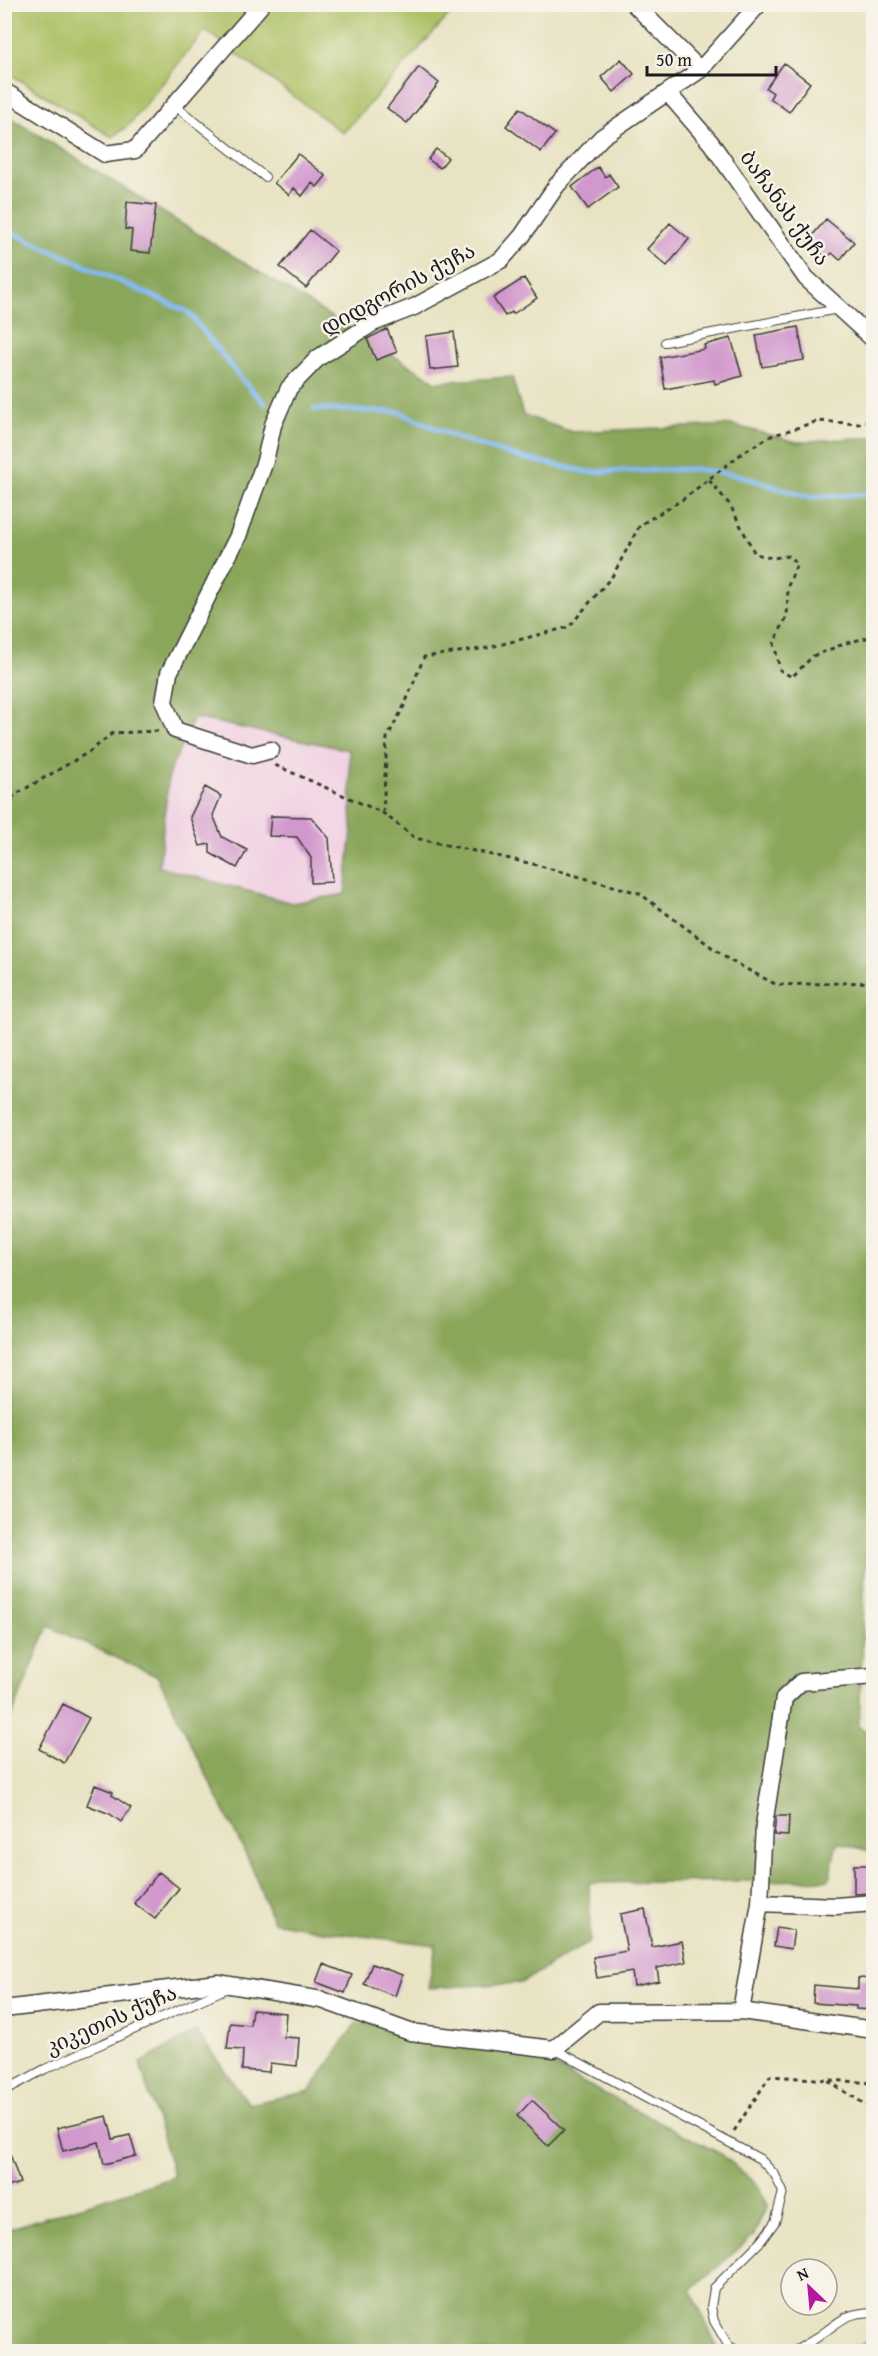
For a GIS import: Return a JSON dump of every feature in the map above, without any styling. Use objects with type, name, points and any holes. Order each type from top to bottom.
[{"type":"street","points":[[4,91],[105,154],[135,150],[262,4]]},
{"type":"street","points":[[634,4],[700,70]]},
{"type":"street","name":"დიდგორის ქუჩა","points":[[175,730],[164,702],[169,673],[238,536],[265,461],[273,425],[290,388],[318,358],[373,323],[414,307],[501,260],[522,236],[557,185],[602,137],[700,70],[759,4]]},
{"type":"street","name":"ბაჩანას ქუჩა","points":[[668,93],[711,143],[806,278],[873,340]]},
{"type":"street","points":[[175,730],[252,755],[271,750]]},
{"type":"street","points":[[741,2011],[760,1902],[764,1825],[784,1698],[801,1682],[873,1676]]},
{"type":"street","points":[[760,1902],[836,1906],[873,1903]]},
{"type":"street","points":[[4,2009],[218,1983],[322,2000],[411,2032],[554,2049],[599,2013],[741,2011],[873,2030]]},
{"type":"lane","points":[[174,105],[266,177]]},
{"type":"lane","points":[[665,342],[838,309]]},
{"type":"lane","name":"კიკეთის ქუჩა","points":[[5,2090],[45,2069],[233,1986]]},
{"type":"lane","points":[[554,2049],[760,2159],[775,2175],[783,2192],[775,2222],[761,2241],[714,2288],[711,2307],[714,2321],[728,2345],[740,2352]]},
{"type":"lane","points":[[793,2352],[822,2334],[840,2319],[858,2313],[873,2312]]},
{"type":"path","points":[[383,813],[387,738],[405,704],[424,657],[487,648],[569,627],[613,575],[640,525],[682,500],[745,451],[771,436],[818,421],[860,424],[873,420]]},
{"type":"path","points":[[709,480],[730,505],[755,555],[772,558],[788,556],[797,564],[788,586],[787,616],[774,644],[780,670],[792,677],[813,656],[846,643],[873,636]]},
{"type":"path","points":[[4,804],[18,793],[89,752],[113,733],[175,730]]},
{"type":"path","points":[[252,755],[383,813],[415,838],[533,864],[639,892],[729,960],[777,985],[873,982]]},
{"type":"path","points":[[727,2141],[770,2076],[873,2083]]},
{"type":"path","points":[[827,2080],[873,2110]]},
{"type":"shaded area","points":[[194,718],[349,750],[352,830],[346,894],[292,903],[159,867],[169,773]]},
{"type":"green space","points":[[4,5],[458,5],[343,133],[205,30],[129,125],[112,137],[5,71]]},
{"type":"green space","points":[[5,114],[436,382],[512,377],[523,415],[572,432],[732,425],[797,442],[873,437],[874,1522],[867,1522],[859,1727],[873,1736],[873,1852],[837,1842],[829,1880],[589,1883],[590,1941],[521,1983],[428,1988],[436,1945],[323,1931],[273,1922],[250,1863],[158,1677],[48,1626],[5,1733]],"holes":[[[194,718],[349,750],[352,830],[345,894],[292,903],[159,867],[169,773]]]},
{"type":"green space","points":[[356,2023],[518,2045],[576,2079],[721,2154],[758,2185],[767,2206],[753,2236],[691,2290],[719,2351],[5,2352],[5,2230],[174,2177],[140,2063],[196,2031],[249,2104],[310,2091]]},
{"type":"green space","points":[[873,2339],[873,2351],[844,2351],[847,2350]]},
{"type":"building","points":[[621,59],[634,74],[614,92],[601,77]]},
{"type":"building","points":[[784,63],[810,83],[789,112],[770,98],[773,93],[766,88]]},
{"type":"building","points":[[419,67],[439,83],[407,123],[387,108]]},
{"type":"building","points":[[520,108],[555,134],[541,152],[506,126]]},
{"type":"building","points":[[436,149],[448,158],[440,168],[428,159]]},
{"type":"building","points":[[298,154],[326,176],[317,187],[312,183],[302,196],[294,188],[289,195],[274,183]]},
{"type":"building","points":[[598,167],[605,177],[609,174],[618,187],[588,209],[572,187]]},
{"type":"building","points":[[127,202],[156,205],[150,253],[130,251],[132,230],[125,229]]},
{"type":"building","points":[[826,219],[854,242],[840,260],[832,253],[827,258],[807,242]]},
{"type":"building","points":[[670,223],[689,239],[667,266],[647,249]]},
{"type":"building","points":[[310,230],[336,251],[306,288],[280,267]]},
{"type":"building","points":[[524,278],[537,298],[513,314],[512,312],[505,316],[493,298]]},
{"type":"building","points":[[798,327],[804,360],[762,367],[756,335]]},
{"type":"building","points":[[387,329],[397,352],[376,360],[367,339]]},
{"type":"building","points":[[454,332],[458,367],[430,370],[426,336]]},
{"type":"building","points":[[731,338],[742,376],[715,384],[714,380],[665,389],[660,357],[705,349],[704,345]]},
{"type":"building","points":[[205,787],[221,796],[213,815],[222,837],[247,850],[237,868],[210,853],[210,844],[200,846],[190,817]]},
{"type":"building","points":[[271,816],[311,817],[329,838],[332,882],[311,883],[311,858],[297,837],[269,836]]},
{"type":"building","points":[[63,1704],[89,1718],[64,1763],[39,1749]]},
{"type":"building","points":[[95,1785],[113,1792],[112,1795],[131,1808],[121,1822],[110,1814],[87,1805]]},
{"type":"building","points":[[776,1816],[789,1816],[788,1836],[774,1835]]},
{"type":"building","points":[[854,1865],[873,1865],[873,1893],[854,1894]]},
{"type":"building","points":[[159,1872],[179,1888],[155,1919],[134,1903]]},
{"type":"building","points":[[645,1909],[652,1947],[682,1941],[686,1962],[657,1968],[659,1981],[634,1986],[632,1972],[597,1978],[593,1957],[627,1951],[620,1914]]},
{"type":"building","points":[[777,1927],[794,1930],[791,1949],[774,1946]]},
{"type":"building","points":[[323,1964],[352,1975],[345,1993],[316,1982]]},
{"type":"building","points":[[372,1964],[402,1975],[395,1996],[364,1984]]},
{"type":"building","points":[[858,1978],[873,1979],[873,2010],[856,2009],[856,2006],[813,2003],[814,1985],[858,1989]]},
{"type":"building","points":[[252,2010],[286,2013],[284,2037],[299,2038],[297,2066],[270,2063],[269,2072],[242,2070],[243,2050],[227,2049],[230,2023],[250,2025]]},
{"type":"building","points":[[532,2100],[564,2130],[548,2146],[517,2116]]},
{"type":"building","points":[[107,2116],[113,2139],[130,2135],[136,2156],[104,2164],[99,2142],[63,2151],[57,2128]]},
{"type":"building","points":[[4,2145],[7,2145],[20,2183],[4,2188]]},
{"type":"waterway","points":[[4,229],[188,312],[244,382],[265,404]]},
{"type":"waterway","points":[[314,409],[399,412],[460,439],[522,458],[588,472],[695,469],[737,475],[808,497],[874,494]]}]
